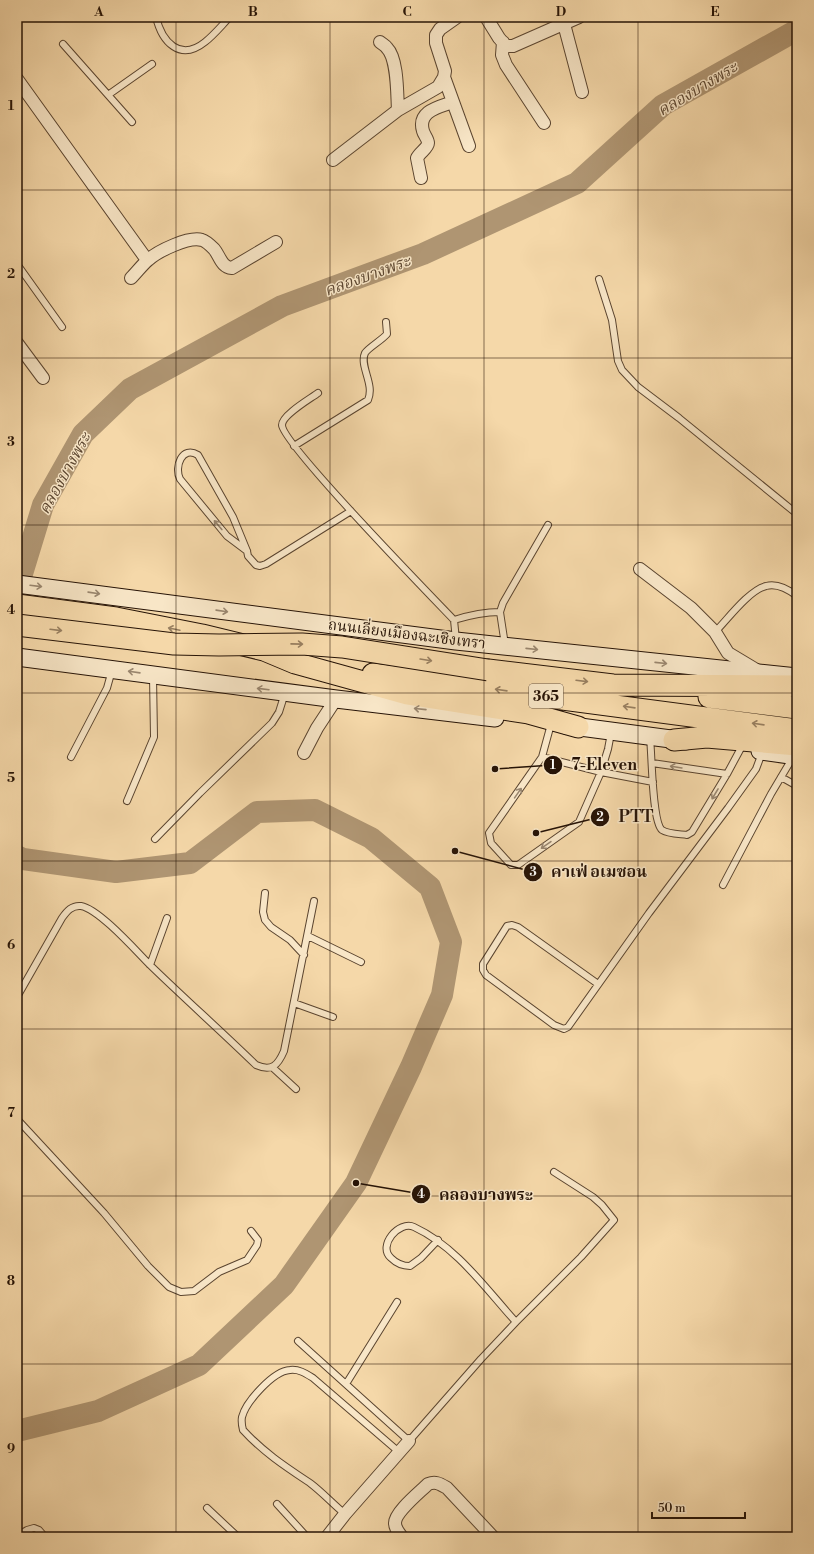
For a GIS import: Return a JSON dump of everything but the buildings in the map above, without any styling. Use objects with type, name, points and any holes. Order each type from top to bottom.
[{"type":"highway","points":[[17,605],[116,618],[188,632],[264,650],[295,663],[407,694],[528,713],[578,727]]},
{"type":"highway","points":[[17,626],[174,644],[302,644],[342,647],[488,670],[797,708]]},
{"type":"highway","name":"365","points":[[295,663],[797,730]]},
{"type":"highway","points":[[613,685],[795,677]]},
{"type":"highway","points":[[674,740],[707,737],[796,752]]},
{"type":"main road","name":"ถนนเลี่ยงเมืองฉะเชิงเทรา","points":[[17,584],[456,641],[795,677]]},
{"type":"main road","name":"365","points":[[17,657],[336,699],[612,731],[763,751],[796,752]]},
{"type":"street","points":[[333,160],[398,110],[438,87],[444,78],[445,71],[436,43],[436,35],[440,29],[457,17]]},
{"type":"street","points":[[486,17],[506,46],[513,46],[579,17]]},
{"type":"street","points":[[564,24],[582,92]]},
{"type":"street","points":[[380,42],[388,48],[392,55],[398,110]]},
{"type":"street","points":[[503,42],[502,55],[506,65],[544,123]]},
{"type":"street","points":[[444,78],[469,146]]},
{"type":"street","points":[[17,79],[147,260]]},
{"type":"street","points":[[421,178],[417,158],[428,142],[423,130],[423,116],[428,112],[453,102]]},
{"type":"street","points":[[131,278],[147,260],[170,246],[193,240],[202,240],[214,249],[226,267],[232,268],[276,242]]},
{"type":"street","points":[[17,343],[43,378]]},
{"type":"street","points":[[640,569],[691,608],[715,632],[728,653],[763,674]]},
{"type":"street","points":[[304,753],[317,728],[336,699]]},
{"type":"street","points":[[327,1537],[345,1514],[410,1440]]},
{"type":"street","points":[[402,1537],[397,1531],[395,1519],[428,1484],[434,1482],[447,1488],[493,1537]]},
{"type":"lane","points":[[156,17],[159,29],[170,45],[181,50],[195,48],[205,42],[230,17]]},
{"type":"lane","points":[[63,44],[132,122]]},
{"type":"lane","points":[[108,95],[152,64]]},
{"type":"lane","points":[[17,264],[62,327]]},
{"type":"lane","points":[[598,279],[612,320],[618,361],[622,370],[638,387],[679,418],[797,514]]},
{"type":"lane","points":[[294,446],[368,400],[371,390],[364,364],[364,356],[366,351],[382,340],[387,334],[386,322]]},
{"type":"lane","points":[[318,393],[286,416],[282,422],[282,427],[294,446],[351,511],[454,620],[456,641]]},
{"type":"lane","points":[[247,551],[227,536],[180,479],[177,472],[178,467],[183,455],[187,452],[193,452],[198,455],[233,517],[252,562],[256,565],[260,566],[351,511]]},
{"type":"lane","points":[[505,646],[500,612],[508,592],[548,525]]},
{"type":"lane","points":[[715,632],[750,595],[765,586],[778,585],[790,590],[797,596]]},
{"type":"lane","points":[[454,620],[471,614],[500,612]]},
{"type":"lane","points":[[71,757],[107,688],[112,669]]},
{"type":"lane","points":[[127,801],[154,737],[153,675]]},
{"type":"lane","points":[[155,839],[272,723],[279,712],[285,692]]},
{"type":"lane","points":[[551,724],[542,757],[489,833],[491,843],[511,864],[518,865],[579,822],[601,772],[612,731]]},
{"type":"lane","points":[[650,737],[655,810],[658,824],[663,830],[687,835],[692,832],[741,748]]},
{"type":"lane","points":[[598,984],[518,927],[512,925],[507,926],[483,964],[483,970],[486,975],[554,1025],[564,1029],[568,1027],[649,913],[756,769],[763,751]]},
{"type":"lane","points":[[723,885],[796,752]]},
{"type":"lane","points":[[542,757],[601,772],[653,782]]},
{"type":"lane","points":[[652,763],[727,774]]},
{"type":"lane","points":[[781,777],[797,786]]},
{"type":"lane","points":[[265,893],[263,912],[266,920],[271,927],[290,940],[304,954]]},
{"type":"lane","points":[[272,1068],[280,1060],[284,1051],[314,901]]},
{"type":"lane","points":[[18,994],[67,910],[73,907],[81,906],[91,909],[116,930],[256,1065],[264,1068],[272,1068],[296,1089]]},
{"type":"lane","points":[[150,964],[167,918]]},
{"type":"lane","points":[[308,936],[361,962]]},
{"type":"lane","points":[[17,984],[18,994]]},
{"type":"lane","points":[[294,1003],[333,1017]]},
{"type":"lane","points":[[17,1119],[104,1213],[148,1266],[169,1287],[181,1292],[194,1290],[219,1272],[247,1260],[257,1245],[258,1240],[251,1231]]},
{"type":"lane","points":[[298,1341],[410,1440],[481,1359],[582,1257],[614,1220],[602,1205],[592,1197],[554,1172]]},
{"type":"lane","points":[[438,1240],[421,1258],[410,1266],[398,1263],[390,1258],[387,1253],[386,1248],[388,1240],[398,1229],[405,1226],[413,1226],[438,1240],[454,1253],[516,1322]]},
{"type":"lane","points":[[346,1384],[397,1302]]},
{"type":"lane","points":[[345,1514],[311,1484],[280,1463],[243,1430],[242,1417],[247,1407],[269,1380],[287,1370],[303,1372],[313,1378],[399,1452]]},
{"type":"lane","points":[[278,1504],[307,1537]]},
{"type":"lane","points":[[207,1508],[238,1537]]},
{"type":"lane","points":[[17,1536],[34,1528],[39,1530],[45,1537]]},
{"type":"waterway","name":"คลองบางพระ","points":[[17,590],[43,505],[83,434],[130,389],[282,306],[423,254],[577,183],[663,105],[797,30]]},
{"type":"waterway","name":"คลองบางพระ","points":[[17,856],[23,859],[116,872],[190,863],[257,812],[315,810],[371,838],[430,887],[451,942],[442,995],[411,1067],[356,1183],[284,1285],[199,1365],[98,1411],[17,1431]]},
{"type":"place","name":"7-Eleven","points":[[495,769]]},
{"type":"place","name":"PTT","points":[[536,833]]},
{"type":"place","name":"คาเฟ่ อเมซอน","points":[[455,851]]},
{"type":"place","name":"คลองบางพระ","points":[[356,1183]]}]
